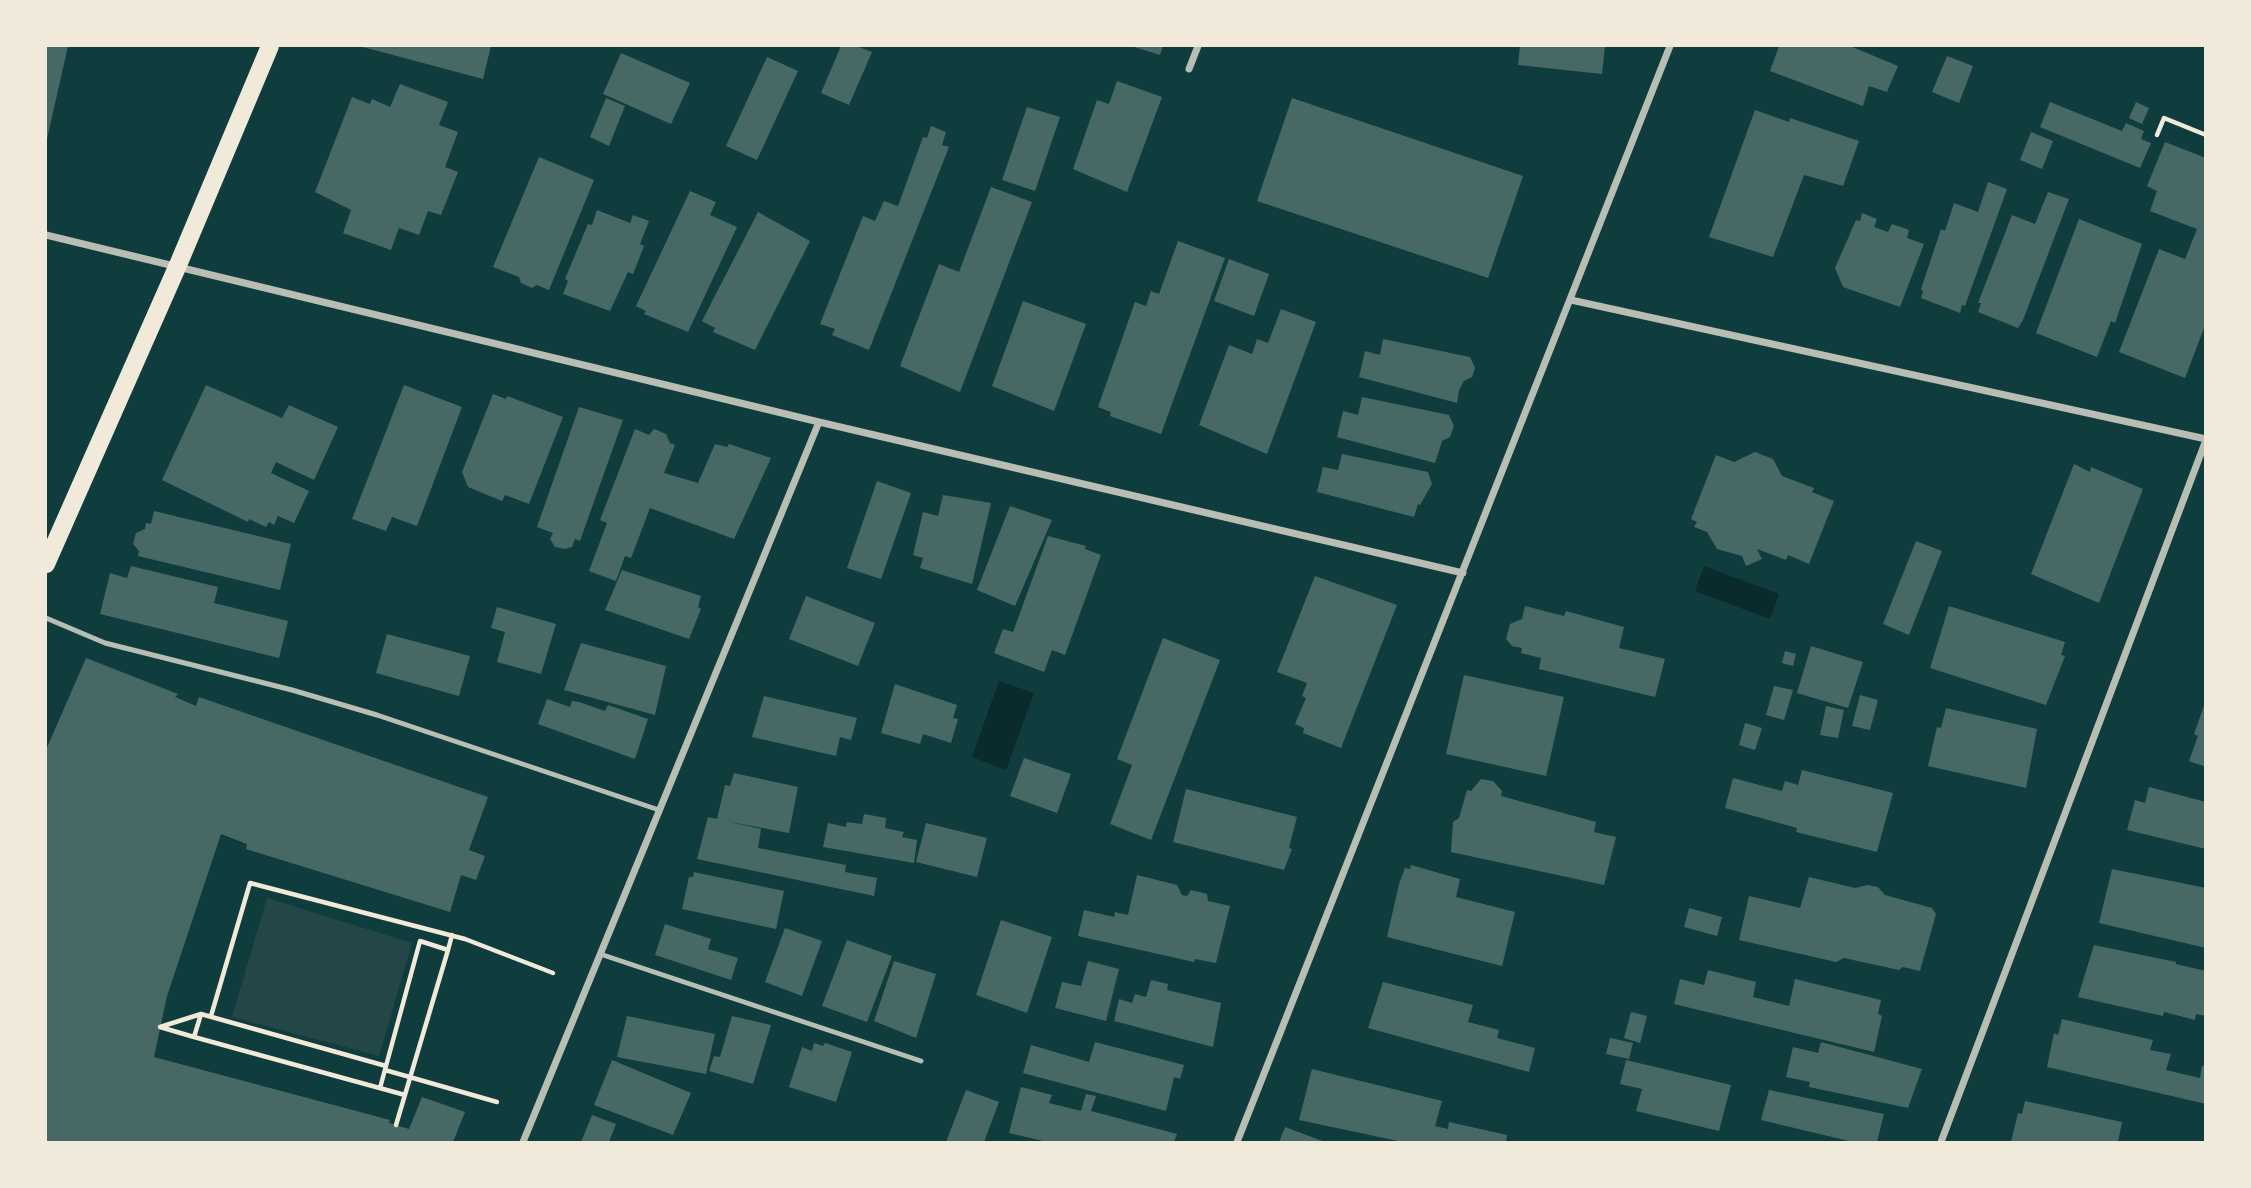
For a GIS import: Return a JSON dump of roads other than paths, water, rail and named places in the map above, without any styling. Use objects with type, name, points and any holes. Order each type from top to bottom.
[{"type":"main road","points":[[46,564],[178,265],[270,46]]},
{"type":"street","points":[[1189,69],[1198,46]]},
{"type":"street","points":[[1237,1143],[1670,46]]},
{"type":"street","points":[[46,235],[818,422],[1463,573]]},
{"type":"street","points":[[1570,300],[2206,440],[1941,1143]]},
{"type":"street","points":[[523,1143],[818,422]]},
{"type":"lane","points":[[46,618],[105,643],[377,715],[659,810]]},
{"type":"lane","points":[[600,954],[921,1061]]}]
